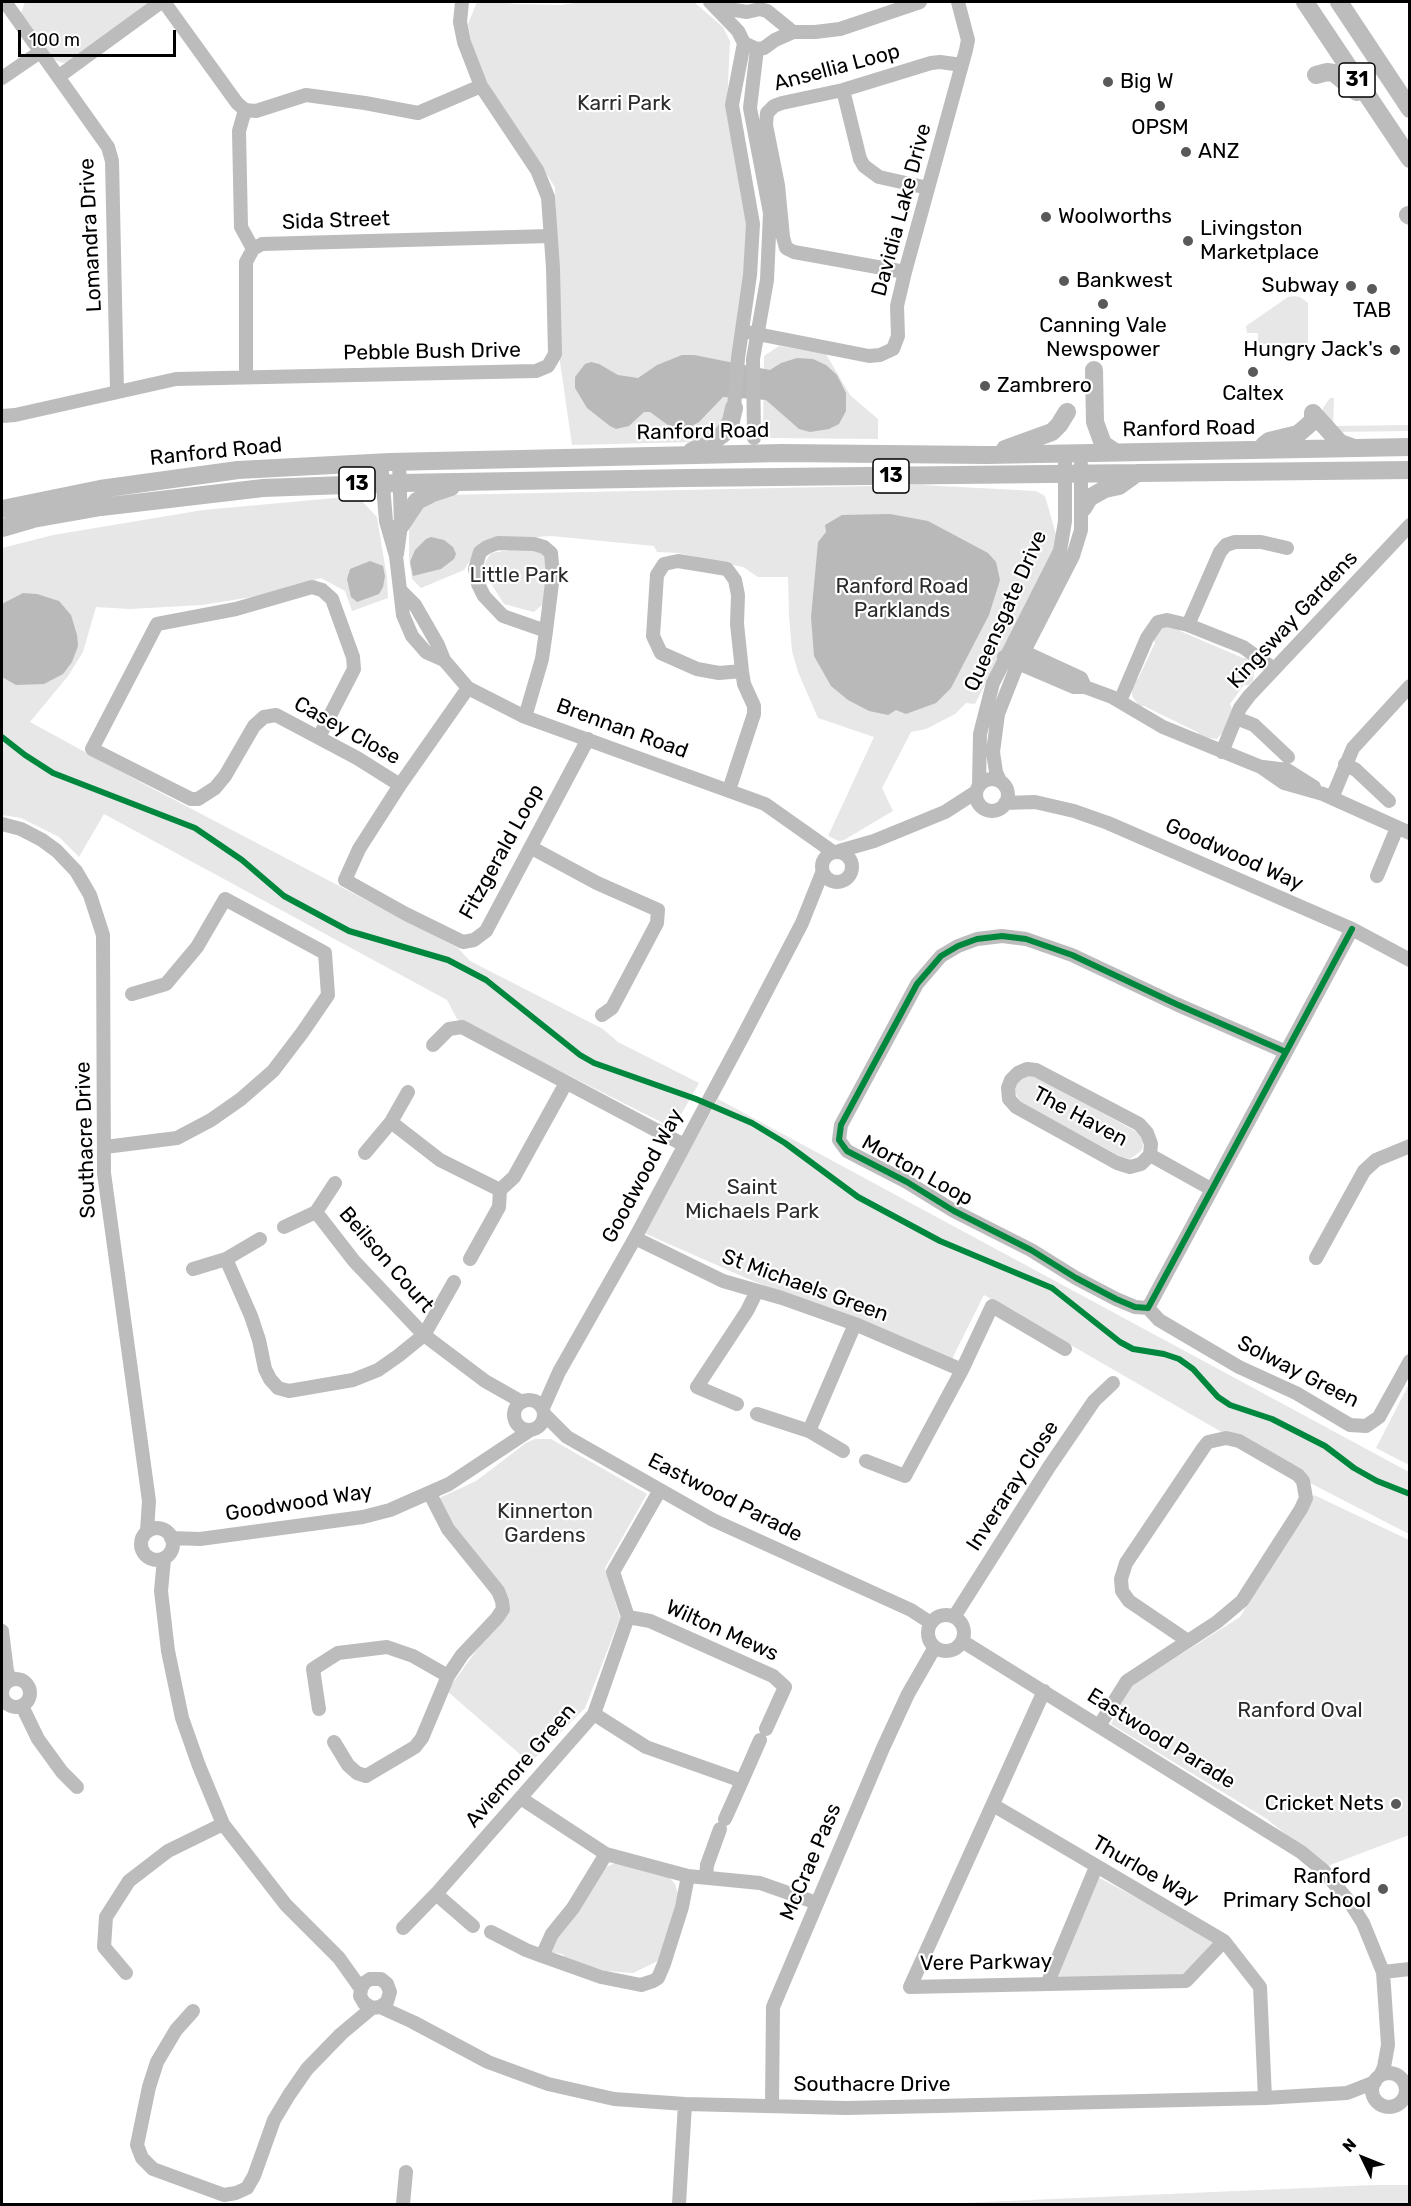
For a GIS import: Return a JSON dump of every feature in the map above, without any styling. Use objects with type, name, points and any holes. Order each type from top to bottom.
[{"type":"main road","name":"31","points":[[1305,2],[1410,159]]},
{"type":"main road","name":"31","points":[[1339,2],[1410,109]]},
{"type":"main road","points":[[1316,75],[1334,73],[1371,101]]},
{"type":"main road","points":[[1095,370],[1095,422],[1103,444],[1114,452]]},
{"type":"main road","points":[[682,454],[708,445],[724,433],[731,421],[734,408]]},
{"type":"main road","points":[[986,455],[1052,432],[1067,412]]},
{"type":"main road","points":[[1255,450],[1269,441],[1298,434],[1313,420],[1313,414],[1340,443],[1357,449]]},
{"type":"main road","points":[[717,478],[729,471],[751,444]]},
{"type":"main road","name":"Ranford Road","points":[[2,509],[100,489],[238,470],[390,462],[682,454],[751,444],[774,453],[986,455],[1410,447]]},
{"type":"main road","name":"Ranford Road","points":[[2,528],[33,519],[101,507],[263,488],[392,483],[1410,470]]},
{"type":"main road","points":[[1083,508],[1089,498],[1105,489],[1119,486],[1137,473]]},
{"type":"main road","points":[[401,525],[417,501],[467,482]]},
{"type":"street","points":[[58,77],[162,2],[237,103],[245,110],[256,111],[306,95],[418,113],[481,86]]},
{"type":"street","name":"Pebble Bush Drive","points":[[2,416],[15,416],[176,379],[536,371],[548,366],[555,354],[548,197],[537,170],[481,86],[464,42],[460,22],[462,2]]},
{"type":"street","points":[[713,4],[746,41],[770,45],[775,40],[793,32],[840,29],[920,2]]},
{"type":"street","name":"Davidia Lake Drive","points":[[742,331],[868,356],[888,353],[893,349],[898,336],[897,306],[905,272],[968,40],[958,2]]},
{"type":"street","name":"Lomandra Drive","points":[[9,3],[40,52],[108,147],[112,161],[117,391]]},
{"type":"street","points":[[713,4],[762,9],[793,32]]},
{"type":"street","points":[[762,9],[778,27],[775,40]]},
{"type":"street","points":[[751,444],[753,359],[767,280],[770,213],[750,108],[746,41],[739,23],[762,9]]},
{"type":"street","points":[[734,408],[738,358],[750,275],[753,224],[732,105],[746,41]]},
{"type":"street","points":[[2,78],[40,52]]},
{"type":"street","name":"Ansellia Loop","points":[[905,272],[789,250],[784,243],[778,185],[766,125],[767,113],[774,106],[782,103],[843,90],[931,63],[962,65]]},
{"type":"street","points":[[843,90],[860,159],[864,166],[879,177],[928,188]]},
{"type":"street","points":[[245,110],[239,131],[242,227],[253,249],[246,262],[246,376]]},
{"type":"street","name":"Sida Street","points":[[253,249],[262,244],[550,236]]},
{"type":"street","name":"Queensgate Drive","points":[[1003,784],[996,772],[993,752],[998,714],[1021,658],[1073,556],[1081,530],[1083,508],[1074,474],[1073,453]]},
{"type":"street","points":[[390,462],[401,525],[396,556]]},
{"type":"street","name":"Queensgate Drive","points":[[977,788],[980,734],[993,683],[1007,651],[1060,551],[1074,474]]},
{"type":"street","points":[[392,483],[387,529],[396,556]]},
{"type":"street","name":"Kingsway Gardens","points":[[1222,752],[1236,717],[1249,696],[1410,525]]},
{"type":"street","points":[[1188,625],[1220,552],[1226,545],[1235,542],[1261,542],[1287,548]]},
{"type":"street","points":[[525,717],[542,659],[546,632],[553,575],[551,553],[544,547],[534,544],[498,543],[480,552],[475,569],[478,584],[484,596],[503,616],[546,632]]},
{"type":"street","name":"Brennan Road","points":[[396,556],[400,590],[415,605],[444,660],[468,688],[525,717],[765,804],[795,823],[830,863]]},
{"type":"street","points":[[729,790],[754,714],[754,706],[744,684],[742,671],[737,624],[738,595],[735,580],[727,569],[678,561],[664,564],[657,575],[653,636],[662,652],[698,669],[719,673],[742,671]]},
{"type":"street","name":"Casey Close","points":[[319,737],[354,669],[353,657],[332,599],[322,590],[312,587],[236,609],[157,624],[92,749],[191,799],[198,799],[214,788],[225,776],[254,726],[264,717],[276,715],[319,737],[400,785]]},
{"type":"street","points":[[1120,701],[1153,628],[1158,622],[1167,620],[1188,625],[1243,647],[1274,669]]},
{"type":"street","points":[[1007,651],[1074,687],[1085,687],[1120,701],[1163,727],[1261,767],[1287,770],[1328,796],[1403,830],[1377,876]]},
{"type":"street","points":[[1328,796],[1361,736],[1410,686]]},
{"type":"street","name":"Fitzgerald Loop","points":[[468,688],[400,785],[359,849],[345,880],[463,942],[474,940],[486,931],[588,739]]},
{"type":"street","points":[[1236,717],[1254,725],[1288,757]]},
{"type":"street","points":[[1345,765],[1356,770],[1389,801]]},
{"type":"street","name":"Goodwood Way","points":[[496,1452],[514,1417],[515,1409],[536,1406],[559,1372],[635,1238],[743,1036],[830,863],[874,841],[945,812],[986,780],[992,778],[1035,802]]},
{"type":"street","points":[[1003,784],[1008,796],[1005,803]]},
{"type":"street","points":[[977,788],[977,800],[984,809]]},
{"type":"street","name":"Goodwood Way","points":[[945,812],[995,810],[1005,803],[1035,802],[1074,811],[1108,823],[1352,930],[1410,960]]},
{"type":"street","name":"Southacre Drive","points":[[2,824],[30,833],[57,851],[76,871],[90,895],[103,935],[106,1196],[149,1501],[163,1541],[161,1591],[168,1651],[182,1718],[223,1824],[286,1905],[339,1958],[364,1988],[364,2003],[413,2022],[488,2062],[548,2084],[614,2099],[685,2104],[857,2108],[1265,2098],[1347,2093],[1376,2101],[1383,2107],[1393,2108],[1407,2098],[1406,2082],[1394,2074],[1347,2093]]},
{"type":"street","name":"Goodwood Way","points":[[830,863],[843,881],[850,875],[852,862],[874,841]]},
{"type":"street","points":[[532,848],[597,883],[658,910],[657,923],[612,1008],[602,1015]]},
{"type":"street","points":[[830,863],[849,857],[852,862]]},
{"type":"street","points":[[105,1147],[177,1138],[211,1120],[241,1099],[273,1071],[302,1034],[328,995],[325,953],[225,898],[197,947],[166,984],[132,994]]},
{"type":"street","points":[[1148,1308],[1352,930]]},
{"type":"street","name":"Morton Loop","points":[[1148,1308],[1135,1307],[1116,1299],[1077,1278],[1031,1250],[954,1211],[907,1182],[847,1150],[839,1140],[841,1125],[917,984],[941,956],[958,946],[977,939],[1002,936],[1026,939],[1072,955],[1286,1052]]},
{"type":"street","points":[[433,1045],[449,1029],[462,1027],[684,1144]]},
{"type":"street","name":"The Haven","points":[[1027,1069],[1036,1070],[1139,1124],[1147,1132],[1151,1144],[1150,1155],[1141,1164],[1130,1167],[1107,1157],[1016,1107],[1009,1099],[1008,1088],[1011,1080],[1018,1072],[1027,1069]]},
{"type":"street","points":[[470,1259],[499,1207],[500,1190],[514,1177],[566,1083]]},
{"type":"street","points":[[365,1153],[391,1122],[408,1092]]},
{"type":"street","points":[[391,1122],[440,1160],[500,1190]]},
{"type":"street","points":[[1316,1258],[1364,1171],[1376,1160],[1410,1146]]},
{"type":"street","name":"The Haven","points":[[1150,1155],[1211,1189]]},
{"type":"street","name":"Beilson Court","points":[[284,1227],[316,1212],[335,1183]]},
{"type":"street","name":"Beilson Court","points":[[316,1212],[354,1261],[424,1335],[485,1381],[536,1406]]},
{"type":"street","name":"St Michaels Green","points":[[635,1238],[723,1281],[855,1324],[962,1370]]},
{"type":"street","points":[[193,1269],[226,1259],[260,1239]]},
{"type":"street","points":[[226,1259],[251,1316],[265,1369],[278,1388],[289,1391],[353,1380],[378,1370],[424,1335]]},
{"type":"street","name":"Beilson Court","points":[[424,1335],[454,1282]]},
{"type":"street","points":[[737,1404],[697,1387],[747,1311],[757,1291]]},
{"type":"street","points":[[866,1461],[905,1476],[962,1370],[992,1306],[1065,1349]]},
{"type":"street","name":"Solway Green","points":[[1148,1308],[1159,1320],[1219,1356],[1296,1393],[1350,1425],[1366,1426],[1379,1417],[1410,1361]]},
{"type":"street","points":[[809,1431],[855,1324]]},
{"type":"street","name":"Beilson Court","points":[[485,1381],[514,1417]]},
{"type":"street","name":"Inveraray Close","points":[[954,1617],[1049,1467],[1094,1401],[1113,1383]]},
{"type":"street","name":"Goodwood Way","points":[[163,1541],[200,1539],[363,1517],[390,1510],[430,1494],[469,1472],[543,1423],[536,1406]]},
{"type":"street","name":"Eastwood Parade","points":[[536,1406],[567,1437],[713,1520],[911,1610],[931,1623]]},
{"type":"street","points":[[757,1414],[809,1431],[843,1451]]},
{"type":"street","points":[[514,1417],[520,1427],[532,1430]]},
{"type":"street","name":"Eastwood Parade","points":[[532,1430],[567,1437]]},
{"type":"street","points":[[1099,1726],[1127,1680],[1188,1641],[1217,1622],[1242,1600],[1306,1498],[1303,1481],[1298,1475],[1239,1441],[1226,1437],[1208,1442],[1204,1447],[1126,1563],[1121,1579],[1122,1591],[1129,1601],[1188,1641]]},
{"type":"street","points":[[628,1617],[613,1572],[660,1490]]},
{"type":"street","points":[[334,1742],[348,1765],[357,1773],[366,1776],[415,1747],[422,1738],[448,1676],[462,1655],[502,1609],[502,1601],[498,1592],[448,1529],[430,1494]]},
{"type":"street","name":"Southacre Drive","points":[[161,1591],[148,1558],[140,1545],[141,1540],[163,1541]]},
{"type":"street","points":[[148,1558],[159,1560],[163,1541]]},
{"type":"street","points":[[942,1616],[954,1617],[960,1621],[964,1629],[962,1641],[958,1647],[950,1651],[935,1647],[928,1634],[931,1623],[942,1616]]},
{"type":"street","name":"Aviemore Green","points":[[403,1928],[522,1798],[594,1714],[628,1617]]},
{"type":"street","name":"Wilton Mews","points":[[628,1617],[650,1622],[773,1676],[785,1687],[742,1781]]},
{"type":"street","points":[[2,1631],[10,1680]]},
{"type":"street","name":"Eastwood Parade","points":[[962,1641],[1311,1860],[1324,1871],[1351,1904],[1369,1936],[1383,1972],[1388,2045],[1384,2067],[1377,2079]]},
{"type":"street","points":[[319,1709],[313,1669],[338,1653],[387,1647],[413,1656],[448,1676]]},
{"type":"street","name":"McCrae Pass","points":[[772,2105],[773,2007],[908,1694],[935,1647]]},
{"type":"street","points":[[18,1678],[29,1687],[31,1693],[28,1701],[22,1706],[8,1705],[2,1699],[4,1685],[18,1678]]},
{"type":"street","name":"Vere Parkway","points":[[1044,1691],[910,1987],[1048,1982],[1186,1981],[1224,1941]]},
{"type":"street","points":[[22,1706],[38,1739],[62,1772],[77,1787]]},
{"type":"street","points":[[594,1714],[646,1747],[742,1781],[722,1824],[707,1865],[706,1877]]},
{"type":"street","points":[[522,1798],[606,1854],[688,1876],[760,1882],[817,1903]]},
{"type":"street","name":"Thurloe Way","points":[[993,1805],[1224,1941],[1260,1987],[1265,2098]]},
{"type":"street","points":[[126,1973],[104,1947],[106,1917],[129,1881],[168,1851],[223,1824]]},
{"type":"street","points":[[542,1956],[552,1934],[573,1908],[606,1854]]},
{"type":"street","points":[[1048,1982],[1096,1867]]},
{"type":"street","points":[[491,1932],[526,1950],[600,1977],[641,1984],[653,1981],[658,1978],[664,1964],[682,1907],[688,1876]]},
{"type":"street","points":[[436,1894],[472,1926]]},
{"type":"street","points":[[1383,1972],[1410,1969]]},
{"type":"street","name":"Southacre Drive","points":[[364,1988],[381,1979],[387,1984],[390,1992],[413,2022]]},
{"type":"street","points":[[341,2034],[364,1988]]},
{"type":"street","points":[[193,2011],[176,2030],[157,2062],[149,2087],[137,2145],[142,2158],[153,2169],[224,2195],[247,2188],[254,2176],[274,2120],[307,2069],[341,2034],[376,2007],[387,2002],[390,1992]]},
{"type":"street","name":"Eastwood Parade","points":[[1388,2045],[1406,2082]]},
{"type":"street","points":[[1376,2101],[1372,2090],[1377,2079]]},
{"type":"street","points":[[679,2205],[685,2104]]},
{"type":"street","points":[[403,2205],[406,2172]]},
{"type":"green space","points":[[25,2],[156,2],[70,61],[63,63],[52,59],[21,13]]},
{"type":"green space","name":"Karri Park","points":[[477,2],[560,5],[583,2],[694,2],[723,27],[730,41],[727,106],[748,215],[749,277],[727,414],[717,428],[701,439],[693,442],[572,445],[559,355],[555,187],[486,83],[471,41],[468,24]]},
{"type":"green space","points":[[1294,296],[1308,303],[1308,343],[1258,344],[1258,333],[1247,333],[1246,326],[1288,297]]},
{"type":"green space","points":[[779,346],[826,354],[850,395],[878,419],[878,439],[767,438],[763,429],[764,356]]},
{"type":"green space","points":[[1330,398],[1334,398],[1333,426],[1409,425],[1409,431],[1334,432],[1323,413],[1323,408]]},
{"type":"green space","name":"Ranford Road Parklands","points":[[921,485],[1036,491],[1045,496],[1057,538],[1055,547],[975,704],[966,703],[955,714],[926,729],[911,732],[882,788],[893,811],[839,841],[828,836],[874,737],[818,718],[798,672],[792,651],[788,577],[758,577],[743,567],[678,553],[657,552],[654,546],[551,536],[492,540],[480,545],[464,570],[421,588],[412,579],[409,529],[415,512],[445,495]]},
{"type":"green space","points":[[357,496],[377,517],[388,598],[352,611],[345,591],[321,578],[258,596],[202,605],[130,609],[96,607],[83,652],[68,676],[30,722],[458,948],[470,961],[603,1029],[618,1042],[699,1083],[678,1120],[663,1123],[457,1019],[447,1000],[104,814],[79,857],[59,837],[21,818],[2,815],[2,548],[53,535],[203,510]]},
{"type":"green space","name":"Little Park","points":[[529,547],[546,552],[547,573],[543,604],[534,612],[504,604],[486,576],[485,563],[491,553]]},
{"type":"green space","points":[[1175,625],[1180,631],[1243,658],[1248,658],[1255,666],[1253,681],[1249,685],[1244,685],[1230,704],[1232,709],[1224,731],[1217,739],[1202,737],[1197,732],[1144,706],[1139,706],[1132,696],[1132,682],[1138,679],[1155,643],[1152,637],[1161,627]]},
{"type":"green space","points":[[1025,1076],[1035,1076],[1135,1131],[1142,1137],[1141,1151],[1130,1159],[1121,1157],[1020,1102],[1014,1090],[1017,1081]]},
{"type":"green space","name":"Saint Michaels Park","points":[[718,1099],[1409,1472],[1409,1534],[1310,1483],[984,1295],[951,1361],[746,1278],[644,1233]]},
{"type":"green space","points":[[1409,1384],[1409,1465],[1376,1448]]},
{"type":"green space","name":"Kinnerton Gardens","points":[[535,1439],[551,1439],[647,1494],[605,1568],[620,1618],[585,1708],[530,1763],[447,1691],[502,1615],[497,1582],[435,1500],[476,1481],[526,1443]]},
{"type":"green space","name":"Ranford Oval","points":[[1314,1495],[1409,1540],[1409,1835],[1325,1867],[1267,1819],[1111,1724],[1131,1686],[1240,1617]]},
{"type":"green space","points":[[615,1863],[669,1877],[675,1884],[678,1894],[662,1959],[633,1973],[606,1971],[566,1958],[562,1954],[546,1952],[602,1869]]},
{"type":"green space","points":[[1096,1876],[1217,1941],[1180,1977],[1055,1979]]},
{"type":"green space","points":[[1409,2185],[1409,2204],[939,2204]]},
{"type":"shaded area","points":[[682,355],[694,355],[770,370],[781,363],[797,358],[813,359],[826,365],[837,375],[846,393],[846,411],[839,424],[829,429],[810,432],[799,429],[766,400],[723,397],[699,422],[683,431],[672,428],[650,412],[644,412],[629,426],[616,429],[587,408],[575,388],[575,377],[585,364],[591,362],[618,375],[638,378],[657,365]]},
{"type":"shaded area","points":[[890,514],[928,521],[988,553],[996,562],[1000,580],[989,615],[951,688],[936,703],[906,714],[896,710],[888,715],[869,711],[848,700],[831,686],[814,656],[811,617],[818,542],[826,532],[825,525],[842,515]]},
{"type":"shaded area","points":[[431,537],[444,540],[453,547],[456,554],[454,559],[441,569],[413,576],[410,562],[415,550]]},
{"type":"shaded area","points":[[370,561],[383,566],[385,576],[383,587],[379,594],[357,602],[351,597],[347,579],[350,569]]},
{"type":"shaded area","points":[[23,593],[37,594],[59,601],[71,615],[77,635],[78,646],[72,662],[63,674],[44,684],[16,685],[2,677],[2,604]]},
{"type":"cycle path","points":[[2,737],[53,773],[195,828],[242,860],[284,896],[349,931],[448,960],[486,980],[580,1055],[594,1063],[696,1099],[752,1123],[785,1143],[858,1197],[940,1241],[1052,1288],[1120,1342],[1133,1349],[1179,1359],[1193,1369],[1218,1397],[1230,1405],[1272,1419],[1325,1446],[1354,1468],[1377,1481],[1410,1494]]},
{"type":"cycle path","points":[[1286,1052],[1148,1308],[1135,1307],[1076,1278],[1031,1250],[954,1211],[907,1182],[847,1151],[839,1140],[841,1125],[917,984],[941,956],[958,946],[977,939],[1002,936],[1026,939],[1072,955],[1286,1052],[1352,929]]},
{"type":"place","name":"Big W","points":[[1108,82]]},
{"type":"place","name":"OPSM","points":[[1160,106]]},
{"type":"place","name":"ANZ","points":[[1186,152]]},
{"type":"place","name":"Woolworths","points":[[1046,217]]},
{"type":"place","name":"Livingston Marketplace","points":[[1188,241]]},
{"type":"place","name":"Bankwest","points":[[1064,281]]},
{"type":"place","name":"Subway","points":[[1351,286]]},
{"type":"place","name":"TAB","points":[[1372,289]]},
{"type":"place","name":"Canning Vale Newspower","points":[[1103,304]]},
{"type":"place","name":"Hungry Jack's","points":[[1395,350]]},
{"type":"place","name":"Caltex","points":[[1253,372]]},
{"type":"place","name":"Zambrero","points":[[985,386]]},
{"type":"place","name":"Cricket Nets","points":[[1396,1804]]},
{"type":"place","name":"Ranford Primary School","points":[[1383,1889]]}]
